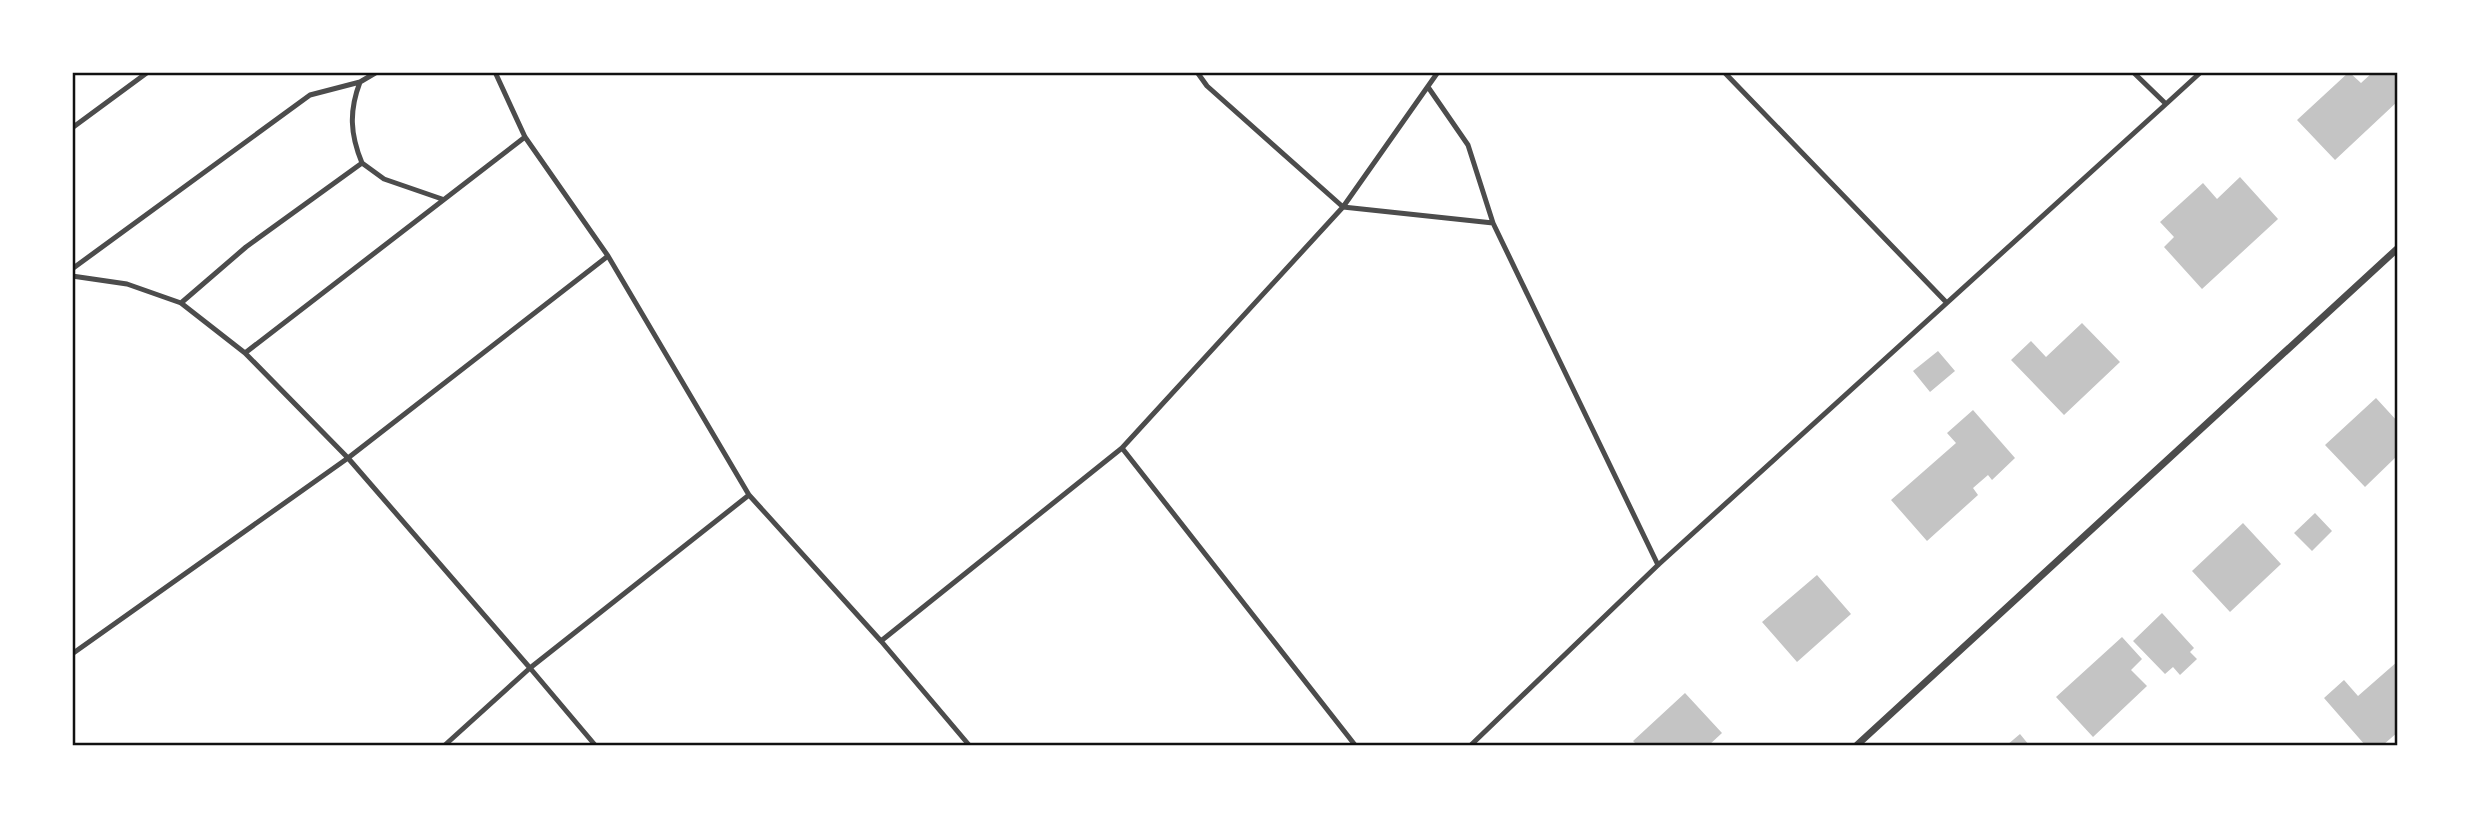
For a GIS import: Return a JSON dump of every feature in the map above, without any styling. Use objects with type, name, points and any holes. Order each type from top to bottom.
[{"type":"street","points":[[1857,745],[2398,248]]},
{"type":"lane","points":[[72,128],[148,72]]},
{"type":"lane","points":[[72,269],[310,95],[360,82],[377,72]]},
{"type":"lane","points":[[495,72],[525,137],[608,256],[749,495],[881,641],[969,745]]},
{"type":"lane","points":[[1197,72],[1207,86],[1343,207],[1493,223]]},
{"type":"lane","points":[[881,641],[1122,448],[1343,207],[1438,72]]},
{"type":"lane","points":[[1724,72],[1946,302]]},
{"type":"lane","points":[[2133,72],[2166,104]]},
{"type":"lane","points":[[1471,745],[1658,565],[2201,72]]},
{"type":"lane","points":[[360,82],[352,104],[351,123],[362,163],[384,179],[442,199]]},
{"type":"lane","points":[[1428,87],[1468,145],[1493,223],[1658,565]]},
{"type":"lane","points":[[245,353],[525,137]]},
{"type":"lane","points":[[181,303],[246,247],[362,163]]},
{"type":"lane","points":[[72,654],[348,458],[608,256]]},
{"type":"lane","points":[[72,276],[127,284],[181,303],[245,353],[348,458],[595,745]]},
{"type":"lane","points":[[1122,448],[1355,745]]},
{"type":"lane","points":[[445,745],[530,668],[749,495]]},
{"type":"building","points":[[2349,72],[2361,83],[2373,72],[2398,72],[2398,101],[2335,160],[2297,120]]},
{"type":"building","points":[[2240,177],[2278,219],[2202,289],[2164,247],[2174,237],[2160,222],[2203,183],[2217,199]]},
{"type":"building","points":[[2082,323],[2120,362],[2064,415],[2011,360],[2031,341],[2046,357]]},
{"type":"building","points":[[1938,351],[1955,371],[1930,392],[1913,371]]},
{"type":"building","points":[[2376,398],[2398,422],[2398,455],[2365,487],[2325,445]]},
{"type":"building","points":[[1973,410],[2015,458],[1992,480],[1988,475],[1973,488],[1978,495],[1927,541],[1891,500],[1956,443],[1947,433]]},
{"type":"building","points":[[2315,513],[2332,531],[2312,551],[2294,533]]},
{"type":"building","points":[[2243,523],[2281,564],[2230,612],[2192,571]]},
{"type":"building","points":[[1817,575],[1851,614],[1797,662],[1762,622]]},
{"type":"building","points":[[2162,613],[2194,648],[2190,652],[2197,659],[2180,675],[2173,667],[2165,674],[2133,641]]},
{"type":"building","points":[[2122,637],[2142,659],[2131,670],[2147,686],[2093,737],[2056,697]]},
{"type":"building","points":[[2398,661],[2398,732],[2383,745],[2365,745],[2324,698],[2344,680],[2358,696]]},
{"type":"building","points":[[1685,693],[1722,733],[1709,745],[1637,745],[1633,741]]},
{"type":"building","points":[[2020,734],[2029,745],[2007,745]]}]
